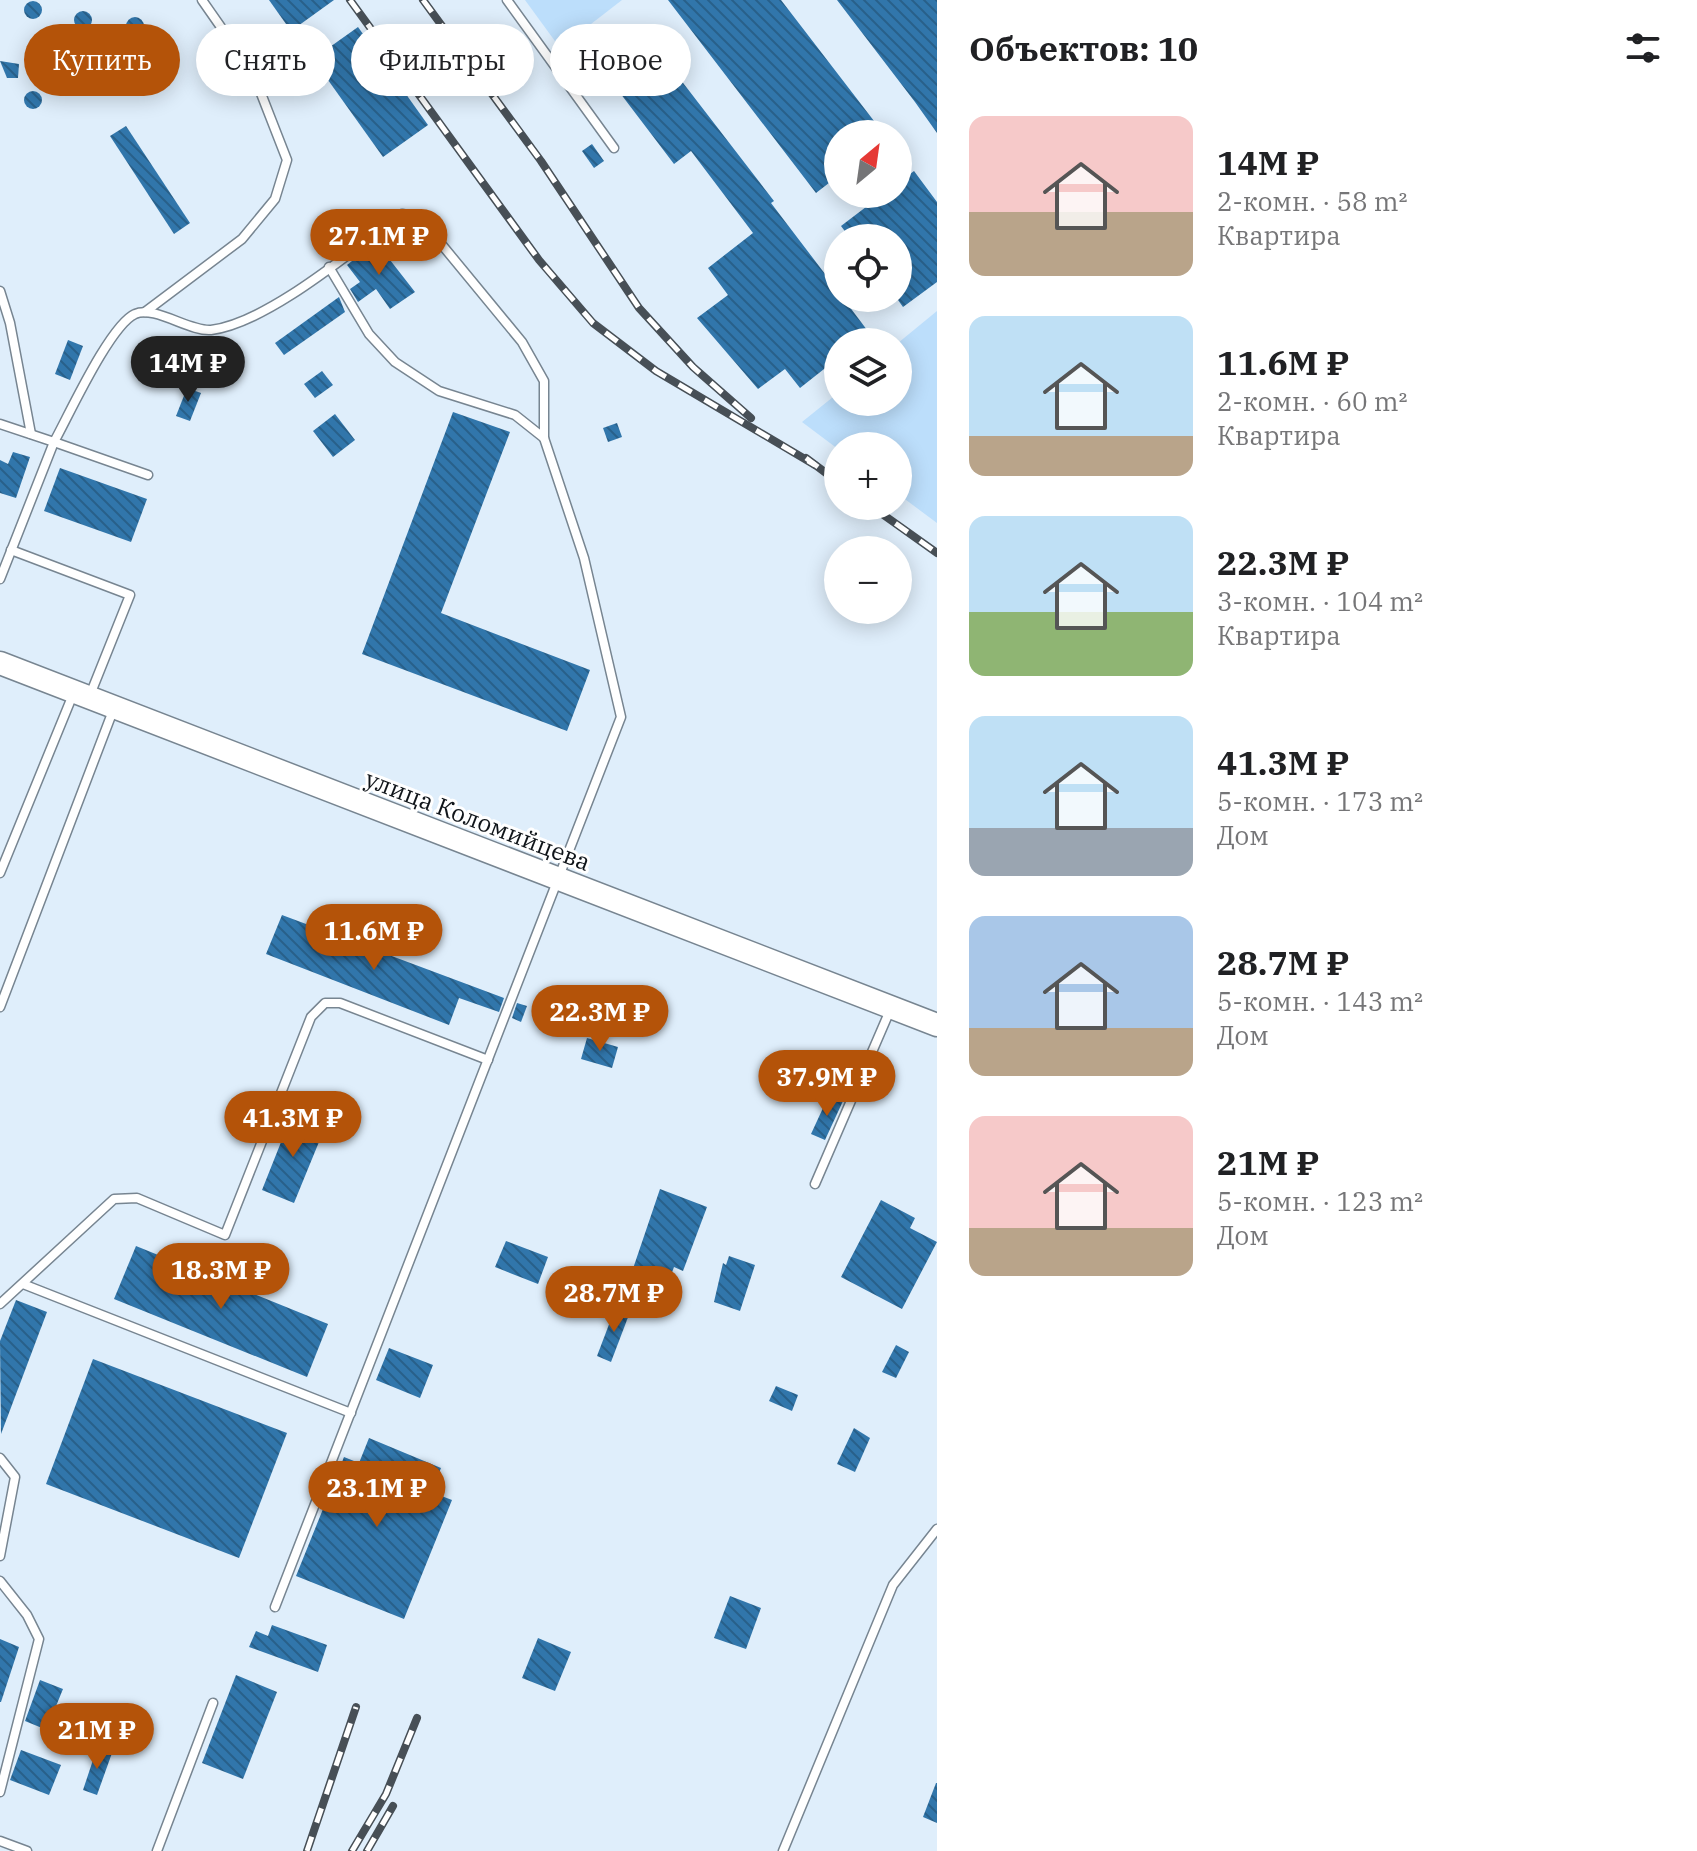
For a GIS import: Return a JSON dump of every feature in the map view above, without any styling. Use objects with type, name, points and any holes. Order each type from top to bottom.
[{"type":"street","name":"улица Коломийцева","points":[[0,663],[937,1025]]},
{"type":"lane","points":[[145,312],[242,239],[275,199],[287,160],[253,73],[202,0]]},
{"type":"lane","points":[[507,0],[614,148]]},
{"type":"lane","points":[[0,579],[54,442],[110,340],[133,314],[145,312],[208,331],[248,321],[402,214],[419,217],[522,342],[544,381],[544,438],[584,558],[621,717],[275,1607]]},
{"type":"lane","points":[[329,267],[369,334],[395,362],[439,391],[515,415],[544,438]]},
{"type":"lane","points":[[0,291],[10,323],[31,434]]},
{"type":"lane","points":[[0,424],[148,475]]},
{"type":"lane","points":[[0,873],[81,694],[130,595],[11,550]]},
{"type":"lane","points":[[0,1007],[115,707]]},
{"type":"lane","points":[[0,1304],[114,1199],[137,1198],[225,1235],[311,1017],[325,1003],[340,1003],[488,1060]]},
{"type":"lane","points":[[815,1184],[892,1008]]},
{"type":"lane","points":[[23,1284],[351,1413]]},
{"type":"lane","points":[[0,1458],[15,1477],[0,1556]]},
{"type":"lane","points":[[783,1851],[893,1585],[937,1529]]},
{"type":"lane","points":[[0,1581],[27,1615],[39,1639],[0,1792]]},
{"type":"lane","points":[[157,1851],[213,1703]]},
{"type":"lane","points":[[0,1841],[27,1851]]},
{"type":"shaded area","points":[[525,0],[622,0],[591,24],[550,24],[550,34]]},
{"type":"shaded area","points":[[937,311],[937,523],[912,504],[912,432],[824,432],[824,438],[802,422],[824,404],[824,416],[912,416],[912,332]]},
{"type":"building","points":[[269,0],[334,0],[301,24],[286,24]]},
{"type":"building","points":[[668,0],[781,0],[873,120],[824,120],[824,187],[816,193],[691,30],[691,24],[686,24]]},
{"type":"building","points":[[837,0],[937,0],[937,133],[915,102]]},
{"type":"building","points":[[33,1],[42,10],[33,19],[24,10]]},
{"type":"building","points":[[83,11],[91,17],[90,24],[76,24],[74,20]]},
{"type":"building","points":[[135,17],[143,24],[127,24]]},
{"type":"building","points":[[351,32],[351,96],[407,96],[428,125],[383,157],[335,90],[335,43]]},
{"type":"building","points":[[0,61],[19,64],[18,78],[7,78]]},
{"type":"building","points":[[691,93],[774,201],[771,203],[824,273],[824,312],[854,312],[866,328],[824,328],[824,369],[800,388],[785,369],[758,389],[697,318],[728,295],[708,268],[753,233],[691,151],[674,164],[622,96],[691,96]]},
{"type":"building","points":[[26,96],[41,97],[39,106],[33,109],[24,100]]},
{"type":"building","points":[[126,126],[190,223],[174,234],[110,136]]},
{"type":"building","points":[[592,144],[604,161],[594,168],[582,151]]},
{"type":"building","points":[[914,171],[937,202],[937,282],[912,300],[912,224],[844,224],[865,208],[912,208]]},
{"type":"building","points":[[376,242],[415,292],[390,309],[376,289],[358,302],[350,289],[360,282],[347,265]]},
{"type":"building","points":[[339,297],[345,312],[284,355],[275,343]]},
{"type":"building","points":[[68,340],[83,346],[70,380],[55,374]]},
{"type":"building","points":[[322,371],[333,385],[315,398],[304,384]]},
{"type":"building","points":[[187,388],[201,393],[190,421],[176,416]]},
{"type":"building","points":[[453,412],[510,432],[441,613],[590,670],[567,731],[362,654]]},
{"type":"building","points":[[335,414],[355,440],[333,457],[313,431]]},
{"type":"building","points":[[617,423],[622,437],[608,442],[603,428]]},
{"type":"building","points":[[13,452],[30,457],[16,498],[0,493],[0,460],[8,464]]},
{"type":"building","points":[[60,468],[147,499],[131,542],[44,511]]},
{"type":"building","points":[[282,915],[504,998],[499,1012],[459,998],[449,1025],[266,954]]},
{"type":"building","points":[[517,1003],[527,1006],[521,1022],[512,1018]]},
{"type":"building","points":[[587,1038],[618,1047],[612,1068],[581,1059]]},
{"type":"building","points":[[829,1095],[843,1101],[825,1140],[811,1134]]},
{"type":"building","points":[[293,1112],[316,1120],[311,1133],[321,1137],[294,1203],[262,1190]]},
{"type":"building","points":[[660,1189],[707,1207],[683,1271],[674,1267],[656,1316],[621,1304]]},
{"type":"building","points":[[881,1200],[915,1218],[910,1228],[937,1242],[902,1309],[841,1277]]},
{"type":"building","points":[[506,1241],[548,1257],[538,1284],[495,1267]]},
{"type":"building","points":[[136,1246],[328,1324],[307,1377],[114,1299]]},
{"type":"building","points":[[729,1256],[755,1265],[740,1311],[714,1302],[723,1263],[726,1265]]},
{"type":"building","points":[[16,1300],[47,1312],[1,1434],[0,1341]]},
{"type":"building","points":[[616,1306],[630,1312],[611,1362],[597,1356]]},
{"type":"building","points":[[896,1345],[909,1352],[896,1378],[882,1372]]},
{"type":"building","points":[[389,1348],[433,1365],[420,1398],[376,1380]]},
{"type":"building","points":[[93,1359],[287,1433],[239,1558],[46,1484]]},
{"type":"building","points":[[776,1386],[798,1395],[792,1411],[769,1401]]},
{"type":"building","points":[[854,1428],[870,1438],[855,1472],[837,1464]]},
{"type":"building","points":[[369,1438],[441,1468],[431,1492],[452,1500],[404,1619],[296,1576],[344,1457],[359,1463]]},
{"type":"building","points":[[730,1596],[761,1608],[746,1649],[714,1638]]},
{"type":"building","points":[[272,1625],[327,1645],[318,1672],[249,1647],[256,1631],[268,1636]]},
{"type":"building","points":[[538,1638],[571,1652],[555,1691],[522,1678]]},
{"type":"building","points":[[0,1639],[19,1647],[1,1702],[0,1702]]},
{"type":"building","points":[[236,1675],[277,1692],[243,1779],[202,1763]]},
{"type":"building","points":[[40,1680],[63,1689],[52,1716],[65,1721],[59,1735],[25,1721]]},
{"type":"building","points":[[97,1748],[112,1753],[97,1795],[83,1790]]},
{"type":"building","points":[[21,1750],[61,1765],[49,1795],[10,1780]]},
{"type":"building","points":[[937,1783],[937,1823],[923,1817]]},
{"type":"railway","points":[[350,0],[539,260],[593,323],[656,371],[815,465]]},
{"type":"railway","points":[[423,0],[541,161],[639,308],[693,367],[751,418]]},
{"type":"railway","points":[[806,458],[824,472]]},
{"type":"railway","points":[[891,520],[937,553]]},
{"type":"railway","points":[[307,1851],[356,1707]]},
{"type":"railway","points":[[352,1851],[386,1794],[417,1718]]},
{"type":"railway","points":[[367,1851],[393,1806]]}]
